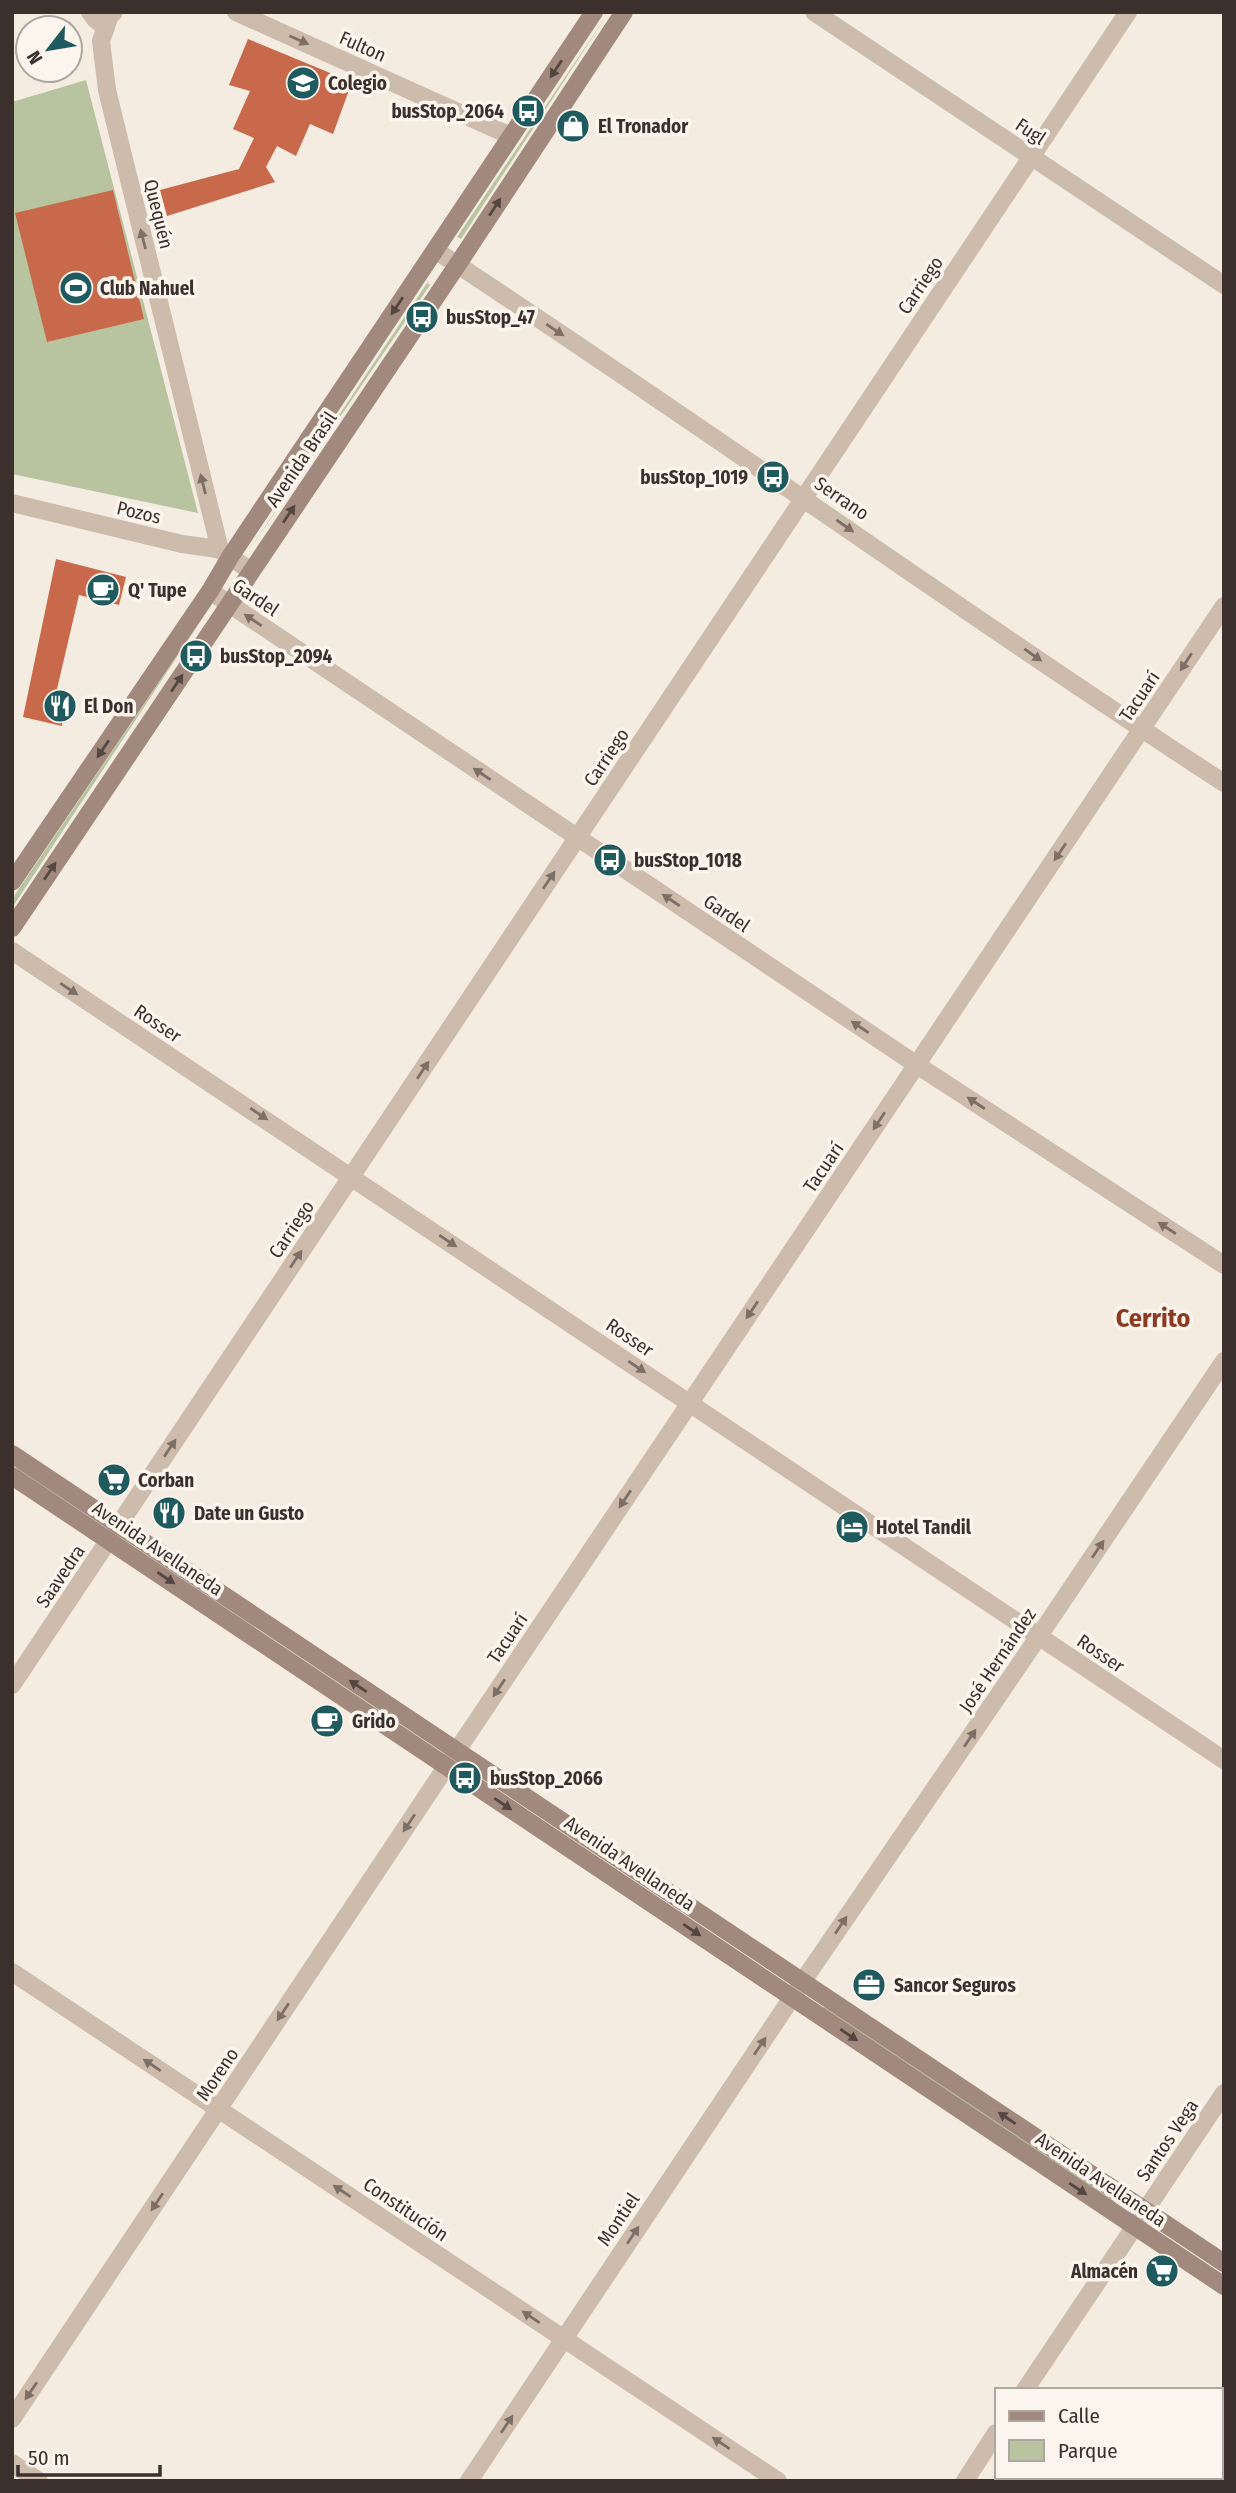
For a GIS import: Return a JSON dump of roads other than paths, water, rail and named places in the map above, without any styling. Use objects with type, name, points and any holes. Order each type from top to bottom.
[{"type":"main road","name":"Avenida Brasil","points":[[12,882],[210,591],[225,554],[435,250],[593,12]]},
{"type":"main road","name":"Avenida Brasil","points":[[12,928],[624,12]]},
{"type":"main road","name":"Avenida Avellaneda","points":[[12,1454],[114,1533],[451,1759],[792,1997],[1224,2286]]},
{"type":"main road","name":"Avenida Avellaneda","points":[[12,1476],[114,1533]]},
{"type":"main road","name":"Avenida Avellaneda","points":[[451,1759],[803,1981],[1224,2263]]},
{"type":"street","points":[[90,12],[94,19],[110,20]]},
{"type":"street","name":"Fulton","points":[[236,12],[511,136]]},
{"type":"street","name":"Fugl","points":[[814,12],[1224,285]]},
{"type":"street","name":"Carriego","points":[[114,1533],[1128,12]]},
{"type":"street","name":"Quequén","points":[[110,20],[101,41],[107,90],[225,554]]},
{"type":"street","name":"Serrano","points":[[435,250],[1224,783]]},
{"type":"street","name":"Pozos","points":[[12,503],[225,554],[251,571]]},
{"type":"street","name":"Gardel","points":[[210,591],[917,1065],[1224,1265]]},
{"type":"street","name":"Tacuarí","points":[[451,1759],[1224,606]]},
{"type":"street","name":"Rosser","points":[[12,951],[1224,1760]]},
{"type":"street","name":"José Hernández","points":[[803,1981],[1040,1636],[1224,1361]]},
{"type":"street","name":"Saavedra","points":[[12,1685],[114,1533]]},
{"type":"street","name":"Moreno","points":[[12,2419],[451,1759]]},
{"type":"street","name":"Constitución","points":[[12,1972],[778,2481]]},
{"type":"street","name":"Montiel","points":[[469,2481],[803,1981]]},
{"type":"street","name":"Santos Vega","points":[[1026,2388],[1224,2093]]},
{"type":"street","points":[[964,2481],[995,2434]]},
{"type":"street","points":[[12,2463],[39,2481]]},
{"type":"place","name":"Colegio","points":[[303,83]]},
{"type":"place","name":"busStop_2064","points":[[528,111]]},
{"type":"place","name":"El Tronador","points":[[573,126]]},
{"type":"place","name":"Club Nahuel","points":[[76,288]]},
{"type":"place","name":"busStop_47","points":[[422,317]]},
{"type":"place","name":"busStop_1019","points":[[773,477]]},
{"type":"place","name":"Q' Tupe","points":[[103,590]]},
{"type":"place","name":"busStop_2094","points":[[196,656]]},
{"type":"place","name":"El Don","points":[[60,706]]},
{"type":"place","name":"busStop_1018","points":[[610,860]]},
{"type":"place","name":"Corban","points":[[114,1480]]},
{"type":"place","name":"Date un Gusto","points":[[169,1513]]},
{"type":"place","name":"Hotel Tandil","points":[[852,1527]]},
{"type":"place","name":"Grido","points":[[327,1721]]},
{"type":"place","name":"busStop_2066","points":[[465,1778]]},
{"type":"place","name":"Sancor Seguros","points":[[869,1985]]},
{"type":"place","name":"Almacén","points":[[1162,2271]]},
{"type":"district","name":"Cerrito","points":[[1153,1318]]}]
